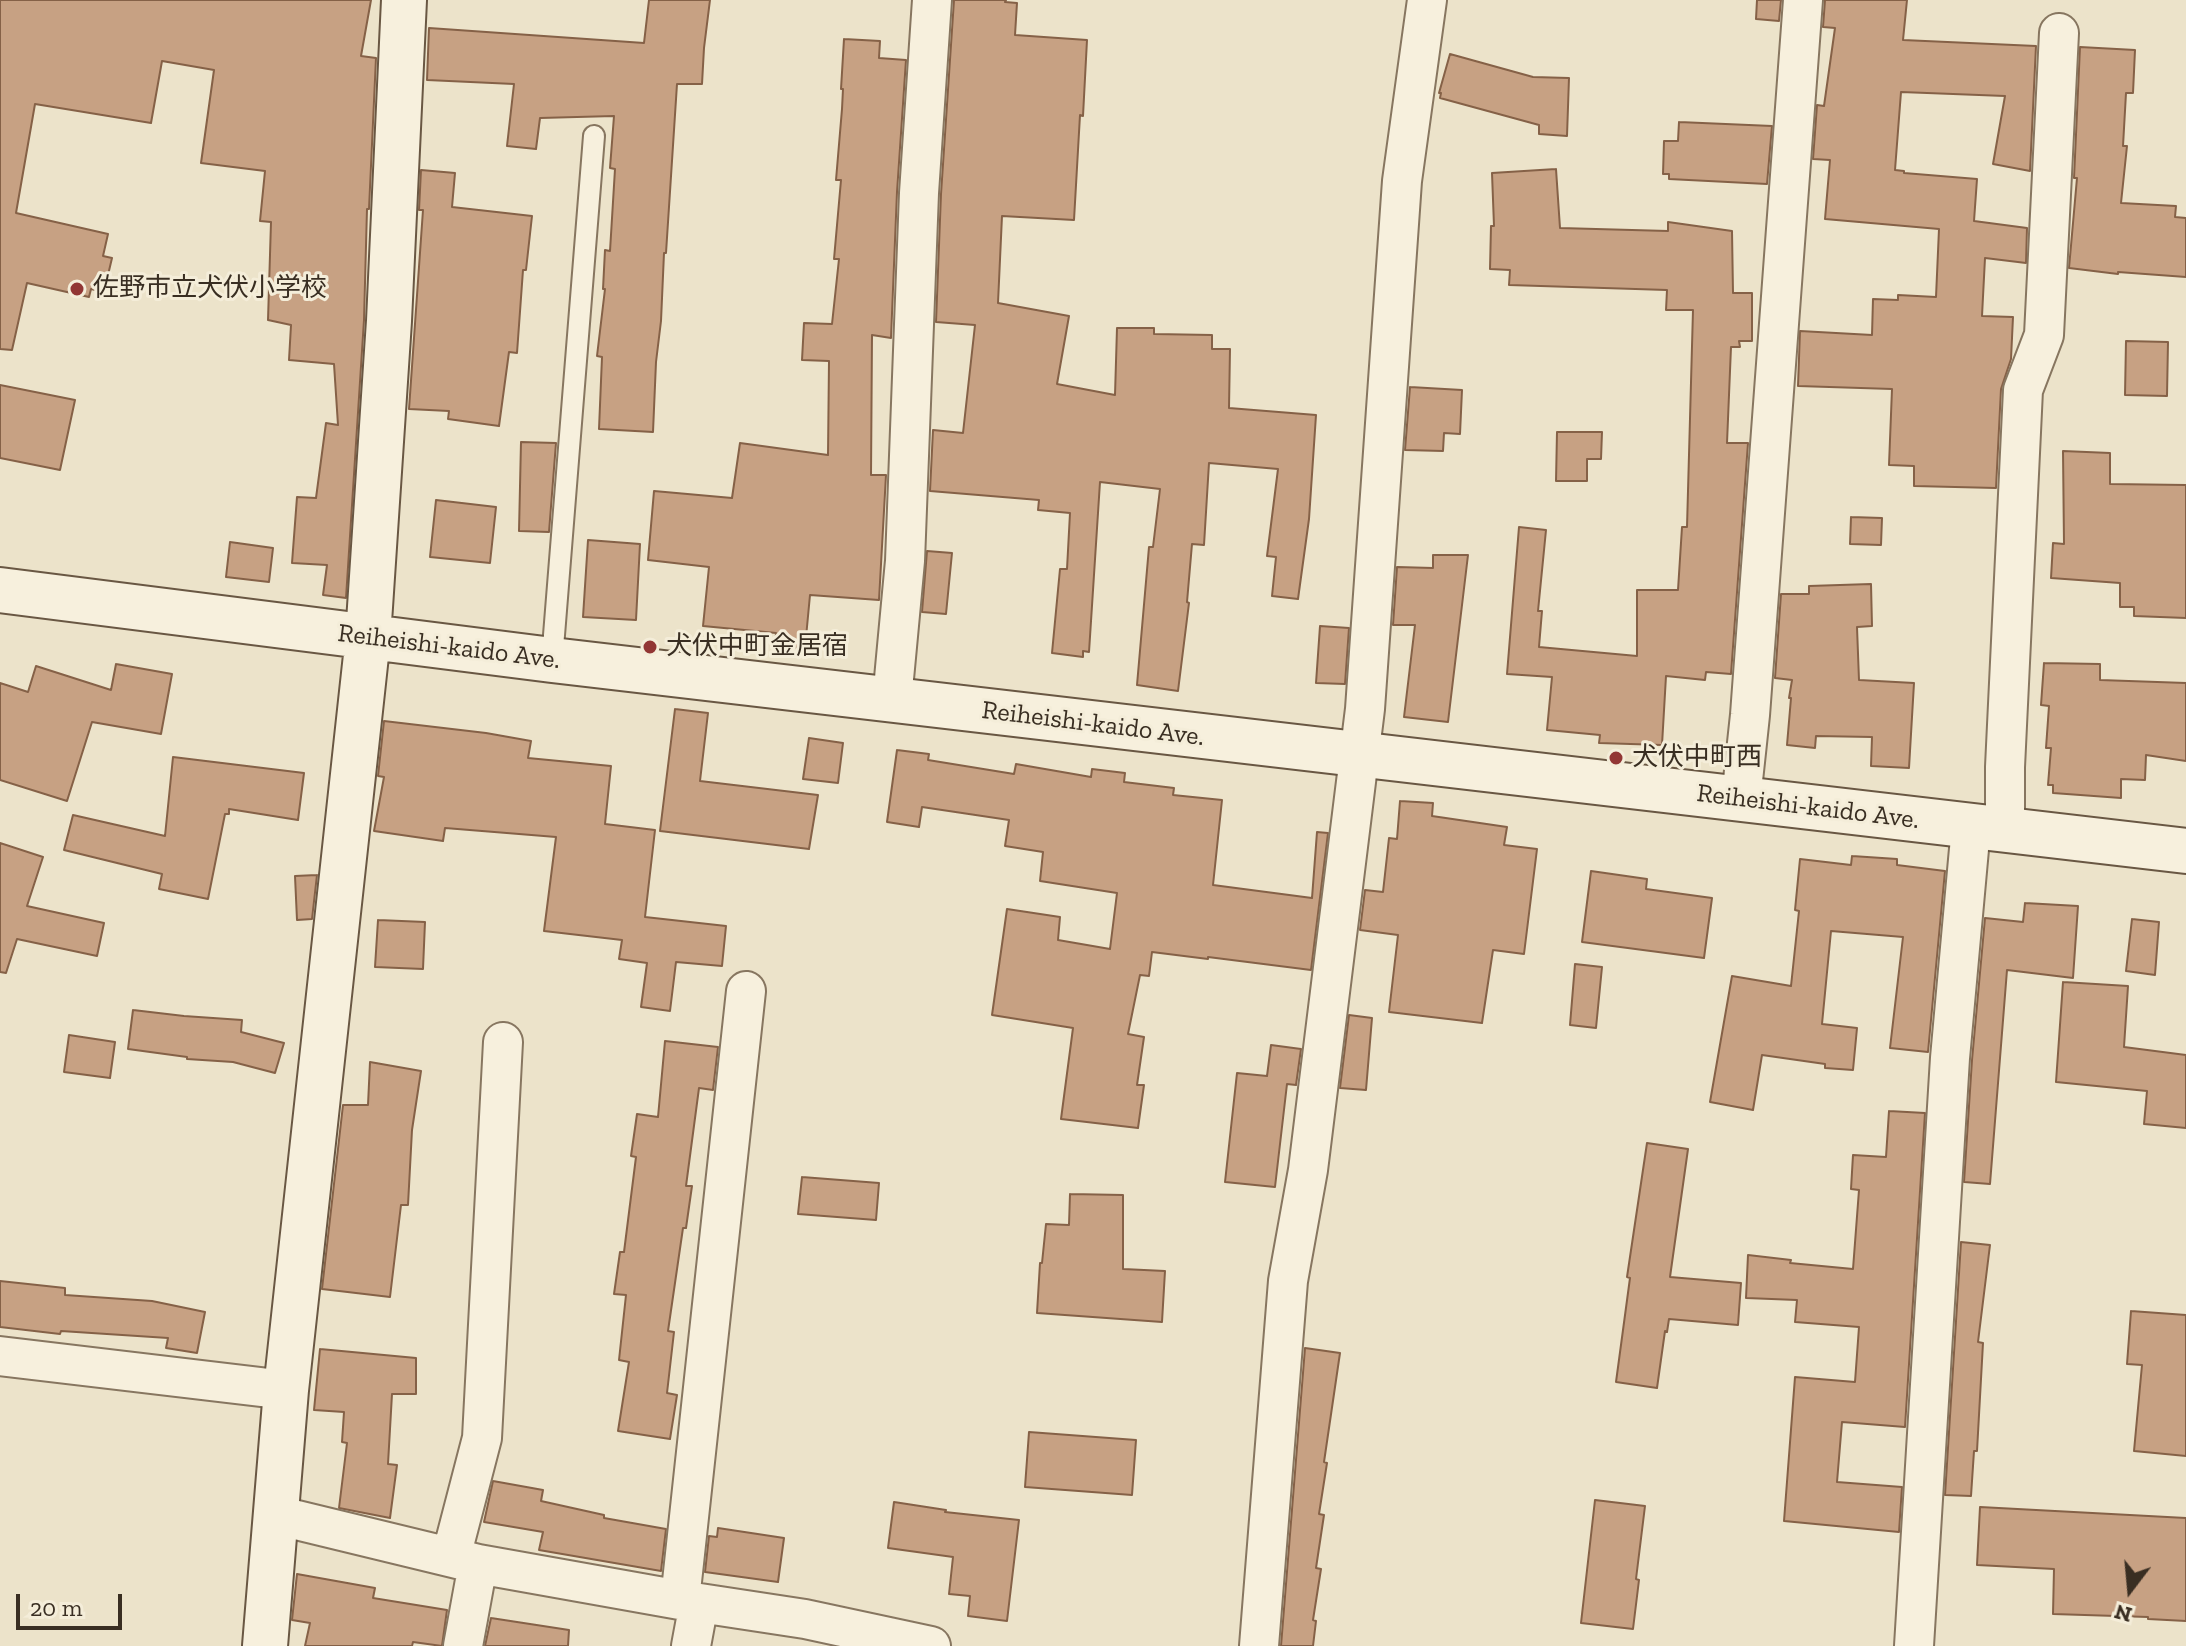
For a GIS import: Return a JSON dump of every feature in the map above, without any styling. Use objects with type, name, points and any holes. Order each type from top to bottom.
[{"type":"main road","points":[[265,1646],[286,1390],[368,637],[389,321],[404,0]]},
{"type":"main road","name":"Reiheishi-kaido Ave.","points":[[0,590],[552,660],[2186,851]]},
{"type":"street","points":[[892,700],[905,561],[919,193],[932,0]]},
{"type":"street","points":[[1259,1646],[1288,1281],[1308,1170],[1365,709],[1402,181],[1427,0]]},
{"type":"street","points":[[1741,799],[1750,715],[1803,0]]},
{"type":"street","points":[[1914,1646],[1949,1074],[1988,829],[2005,751],[2023,390],[2044,335],[2059,33]]},
{"type":"street","points":[[691,1646],[690,1602],[746,991]]},
{"type":"street","points":[[463,1646],[464,1561],[482,1438],[503,1042]]},
{"type":"street","points":[[0,1356],[286,1390]]},
{"type":"street","points":[[276,1515],[464,1561],[690,1602],[805,1619],[855,1638],[931,1646]]},
{"type":"lane","points":[[552,660],[594,136]]},
{"type":"building","points":[[0,0],[371,0],[361,56],[376,58],[364,320],[346,598],[323,595],[327,565],[292,563],[297,497],[316,498],[326,423],[338,425],[334,364],[289,360],[291,325],[268,320],[271,222],[260,221],[265,171],[201,163],[214,70],[162,61],[151,123],[35,104],[16,213],[108,234],[103,256],[112,258],[104,292],[91,289],[89,297],[27,283],[12,350],[0,349]]},
{"type":"building","points":[[649,0],[710,0],[702,84],[677,84],[653,432],[599,429],[602,357],[597,356],[605,289],[605,250],[610,251],[615,169],[610,168],[614,116],[540,118],[536,149],[507,146],[514,84],[427,80],[429,28],[644,43]]},
{"type":"building","points":[[954,0],[1006,0],[1017,3],[1015,35],[1087,40],[1074,220],[1002,216],[998,303],[1069,316],[1057,384],[1115,395],[1117,328],[1154,328],[1154,334],[1212,335],[1212,349],[1230,349],[1229,408],[1316,415],[1309,519],[1298,599],[1272,596],[1276,557],[1267,556],[1278,469],[1209,463],[1204,545],[1192,544],[1189,603],[1178,691],[1137,685],[1149,547],[1153,547],[1160,489],[1100,482],[1089,652],[1083,651],[1083,657],[1052,653],[1060,569],[1067,569],[1070,513],[1038,510],[1039,500],[930,491],[933,430],[963,433],[975,325],[936,322]]},
{"type":"building","points":[[1757,0],[1781,0],[1779,21],[1756,19]]},
{"type":"building","points":[[1825,0],[1907,0],[1903,40],[2036,46],[2030,171],[1993,164],[2005,96],[1901,92],[1895,170],[1977,179],[1974,221],[2027,228],[2026,263],[1985,258],[1982,316],[2013,317],[2011,359],[2001,389],[1996,488],[1914,486],[1914,466],[1889,465],[1892,389],[1798,386],[1800,331],[1872,335],[1873,299],[1898,300],[1898,295],[1936,297],[1939,229],[1825,219],[1830,160],[1813,159],[1817,105],[1824,106],[1835,28],[1823,27]]},
{"type":"building","points":[[844,39],[880,41],[879,58],[906,60],[891,338],[872,335],[871,475],[886,475],[879,600],[810,595],[805,648],[775,646],[776,633],[703,626],[709,567],[648,560],[654,491],[732,498],[740,443],[828,455],[829,361],[802,360],[804,323],[832,324],[839,259],[834,259],[841,180],[836,180]]},
{"type":"building","points":[[2080,47],[2135,50],[2133,93],[2126,93],[2123,146],[2127,146],[2121,203],[2176,206],[2175,217],[2186,218],[2186,277],[2069,268],[2077,178],[2074,178]]},
{"type":"building","points":[[1450,54],[1533,77],[1569,78],[1567,136],[1539,134],[1539,125],[1440,98]]},
{"type":"building","points":[[1679,122],[1772,126],[1767,184],[1669,179],[1669,174],[1663,174],[1664,141],[1678,141]]},
{"type":"building","points":[[1556,169],[1560,228],[1668,231],[1668,222],[1732,231],[1733,293],[1752,293],[1752,341],[1739,341],[1740,347],[1731,347],[1727,443],[1748,443],[1731,674],[1706,672],[1705,680],[1666,676],[1662,745],[1599,743],[1600,735],[1547,730],[1552,677],[1507,674],[1519,527],[1546,530],[1538,611],[1542,611],[1539,647],[1637,656],[1637,590],[1678,590],[1682,527],[1687,527],[1693,310],[1666,310],[1667,290],[1509,285],[1510,270],[1490,269],[1491,226],[1494,226],[1492,173]]},
{"type":"building","points":[[421,170],[455,173],[452,207],[532,216],[526,270],[523,270],[517,353],[509,352],[499,426],[448,419],[449,411],[409,409],[423,210],[419,210]]},
{"type":"building","points":[[2126,341],[2168,342],[2167,396],[2125,395]]},
{"type":"building","points":[[0,385],[75,400],[60,470],[0,458]]},
{"type":"building","points":[[1410,387],[1462,390],[1460,434],[1444,433],[1443,451],[1405,450]]},
{"type":"building","points":[[1557,432],[1602,432],[1601,459],[1587,459],[1587,481],[1556,481]]},
{"type":"building","points":[[521,442],[556,443],[549,532],[519,531]]},
{"type":"building","points":[[2063,451],[2110,453],[2110,484],[2186,485],[2186,618],[2134,616],[2134,607],[2120,607],[2120,583],[2051,578],[2053,543],[2064,544]]},
{"type":"building","points":[[436,500],[496,507],[490,563],[430,557]]},
{"type":"building","points":[[1851,517],[1882,518],[1881,545],[1850,544]]},
{"type":"building","points":[[588,540],[640,544],[636,620],[583,617]]},
{"type":"building","points":[[230,542],[273,548],[269,582],[226,577]]},
{"type":"building","points":[[927,551],[952,553],[946,614],[922,612]]},
{"type":"building","points":[[1433,555],[1468,555],[1448,722],[1404,717],[1415,625],[1393,625],[1397,567],[1433,568]]},
{"type":"building","points":[[1871,584],[1872,626],[1857,627],[1859,680],[1914,683],[1909,768],[1871,766],[1872,737],[1816,736],[1815,748],[1787,745],[1792,680],[1775,678],[1781,594],[1809,594],[1809,586]]},
{"type":"building","points":[[1320,626],[1349,628],[1345,684],[1316,683]]},
{"type":"building","points":[[2044,663],[2100,664],[2100,680],[2186,683],[2186,761],[2146,755],[2145,780],[2121,779],[2121,798],[2053,793],[2053,785],[2048,785],[2051,748],[2046,748],[2049,706],[2041,705]]},
{"type":"building","points":[[116,664],[172,674],[161,734],[92,722],[67,801],[0,780],[0,683],[28,692],[36,666],[111,690]]},
{"type":"building","points":[[675,709],[708,713],[700,781],[818,795],[809,849],[660,831]]},
{"type":"building","points":[[384,721],[531,741],[528,758],[611,766],[605,824],[655,830],[645,917],[726,926],[722,966],[676,962],[670,1011],[641,1007],[647,963],[619,959],[622,940],[544,931],[556,837],[445,828],[443,841],[374,831],[384,777],[378,776]]},
{"type":"building","points":[[809,738],[843,743],[838,783],[803,779]]},
{"type":"building","points":[[897,750],[929,754],[928,760],[1014,774],[1016,764],[1091,777],[1092,769],[1125,773],[1124,782],[1174,788],[1173,795],[1222,800],[1213,885],[1312,898],[1317,832],[1328,833],[1311,970],[1152,952],[1149,976],[1140,975],[1128,1034],[1144,1037],[1137,1085],[1144,1085],[1138,1128],[1061,1119],[1073,1028],[992,1015],[1007,909],[1060,917],[1058,940],[1110,949],[1117,893],[1040,881],[1043,852],[1005,846],[1009,820],[922,807],[919,827],[887,822]]},
{"type":"building","points":[[173,757],[304,773],[298,820],[229,809],[229,814],[225,814],[208,899],[159,889],[162,874],[64,850],[73,815],[165,836]]},
{"type":"building","points":[[1400,801],[1433,803],[1432,816],[1507,827],[1504,845],[1537,849],[1524,954],[1493,950],[1482,1023],[1389,1012],[1398,935],[1360,930],[1365,890],[1383,892],[1389,838],[1397,839]]},
{"type":"building","points":[[0,843],[43,857],[27,906],[104,923],[97,956],[17,939],[6,973],[0,972]]},
{"type":"building","points":[[1852,856],[1897,859],[1897,865],[1945,871],[1928,1052],[1890,1048],[1903,937],[1831,931],[1822,1024],[1857,1028],[1853,1070],[1825,1068],[1825,1064],[1762,1055],[1753,1110],[1710,1102],[1732,976],[1791,986],[1799,911],[1795,910],[1800,859],[1851,865]]},
{"type":"building","points":[[1591,871],[1647,879],[1646,889],[1712,898],[1704,958],[1582,942]]},
{"type":"building","points":[[317,875],[312,919],[297,920],[295,876]]},
{"type":"building","points":[[2025,903],[2078,906],[2073,978],[2007,970],[1990,1184],[1964,1182],[1985,918],[2023,922]]},
{"type":"building","points":[[2132,919],[2159,922],[2155,975],[2126,971]]},
{"type":"building","points":[[378,920],[425,922],[423,969],[375,967]]},
{"type":"building","points":[[1575,964],[1602,967],[1596,1028],[1570,1025]]},
{"type":"building","points":[[2063,982],[2128,986],[2124,1047],[2186,1055],[2186,1128],[2144,1124],[2147,1091],[2056,1082]]},
{"type":"building","points":[[133,1010],[242,1020],[241,1032],[284,1043],[275,1073],[233,1062],[187,1059],[128,1049]]},
{"type":"building","points":[[1349,1015],[1372,1018],[1366,1090],[1340,1088]]},
{"type":"building","points":[[69,1035],[115,1042],[110,1078],[64,1072]]},
{"type":"building","points":[[665,1041],[718,1047],[713,1090],[699,1088],[686,1186],[692,1186],[668,1331],[674,1332],[667,1393],[677,1395],[670,1439],[618,1431],[629,1362],[619,1360],[626,1295],[614,1294],[620,1252],[624,1252],[636,1157],[631,1156],[637,1114],[658,1117]]},
{"type":"building","points":[[1271,1045],[1301,1049],[1296,1085],[1287,1084],[1275,1187],[1225,1182],[1237,1073],[1267,1076]]},
{"type":"building","points":[[370,1062],[421,1071],[412,1130],[408,1205],[401,1205],[390,1297],[322,1289],[343,1105],[368,1105]]},
{"type":"building","points":[[1889,1111],[1925,1113],[1905,1427],[1842,1422],[1837,1482],[1902,1487],[1899,1532],[1784,1521],[1795,1377],[1855,1382],[1859,1327],[1795,1322],[1797,1300],[1746,1298],[1748,1255],[1853,1269],[1859,1190],[1851,1189],[1853,1155],[1886,1157]]},
{"type":"building","points":[[1647,1143],[1688,1149],[1670,1277],[1741,1283],[1738,1325],[1669,1319],[1657,1388],[1616,1382],[1630,1278],[1627,1277]]},
{"type":"building","points":[[802,1177],[879,1183],[876,1220],[798,1214]]},
{"type":"building","points":[[1070,1194],[1123,1195],[1123,1269],[1165,1271],[1162,1322],[1037,1313],[1046,1224],[1069,1225]]},
{"type":"building","points":[[1961,1242],[1990,1245],[1978,1342],[1983,1343],[1977,1451],[1974,1451],[1971,1496],[1945,1495]]},
{"type":"building","points":[[0,1281],[65,1288],[65,1295],[152,1301],[205,1312],[197,1353],[166,1348],[168,1338],[61,1331],[60,1334],[0,1327]]},
{"type":"building","points":[[2131,1311],[2186,1315],[2186,1456],[2134,1451],[2142,1365],[2127,1364]]},
{"type":"building","points":[[1305,1348],[1340,1353],[1319,1514],[1324,1515],[1316,1568],[1321,1569],[1313,1620],[1316,1621],[1313,1646],[1281,1646]]},
{"type":"building","points":[[320,1349],[416,1358],[416,1394],[392,1394],[388,1464],[397,1465],[390,1518],[339,1508],[347,1443],[342,1442],[344,1412],[314,1410]]},
{"type":"building","points":[[1029,1432],[1136,1440],[1132,1495],[1025,1487]]},
{"type":"building","points":[[493,1481],[543,1490],[541,1501],[604,1515],[604,1518],[666,1529],[661,1571],[539,1550],[543,1532],[484,1522]]},
{"type":"building","points":[[1595,1500],[1645,1506],[1633,1629],[1581,1623]]},
{"type":"building","points":[[894,1502],[945,1512],[1019,1520],[1007,1621],[968,1616],[970,1596],[949,1594],[953,1557],[888,1548]]},
{"type":"building","points":[[1980,1507],[2186,1518],[2186,1621],[2053,1614],[2054,1569],[1977,1565]]},
{"type":"building","points":[[718,1528],[784,1538],[778,1582],[705,1572],[709,1536],[717,1537]]},
{"type":"building","points":[[297,1574],[375,1588],[373,1598],[447,1610],[442,1646],[413,1642],[412,1646],[305,1646],[310,1623],[292,1620]]},
{"type":"building","points":[[491,1618],[569,1630],[568,1646],[485,1646]]},
{"type":"place","name":"佐野市立犬伏小学校","points":[[77,289]]},
{"type":"place","name":"犬伏中町金居宿","points":[[650,647]]},
{"type":"place","name":"犬伏中町西","points":[[1616,758]]}]
